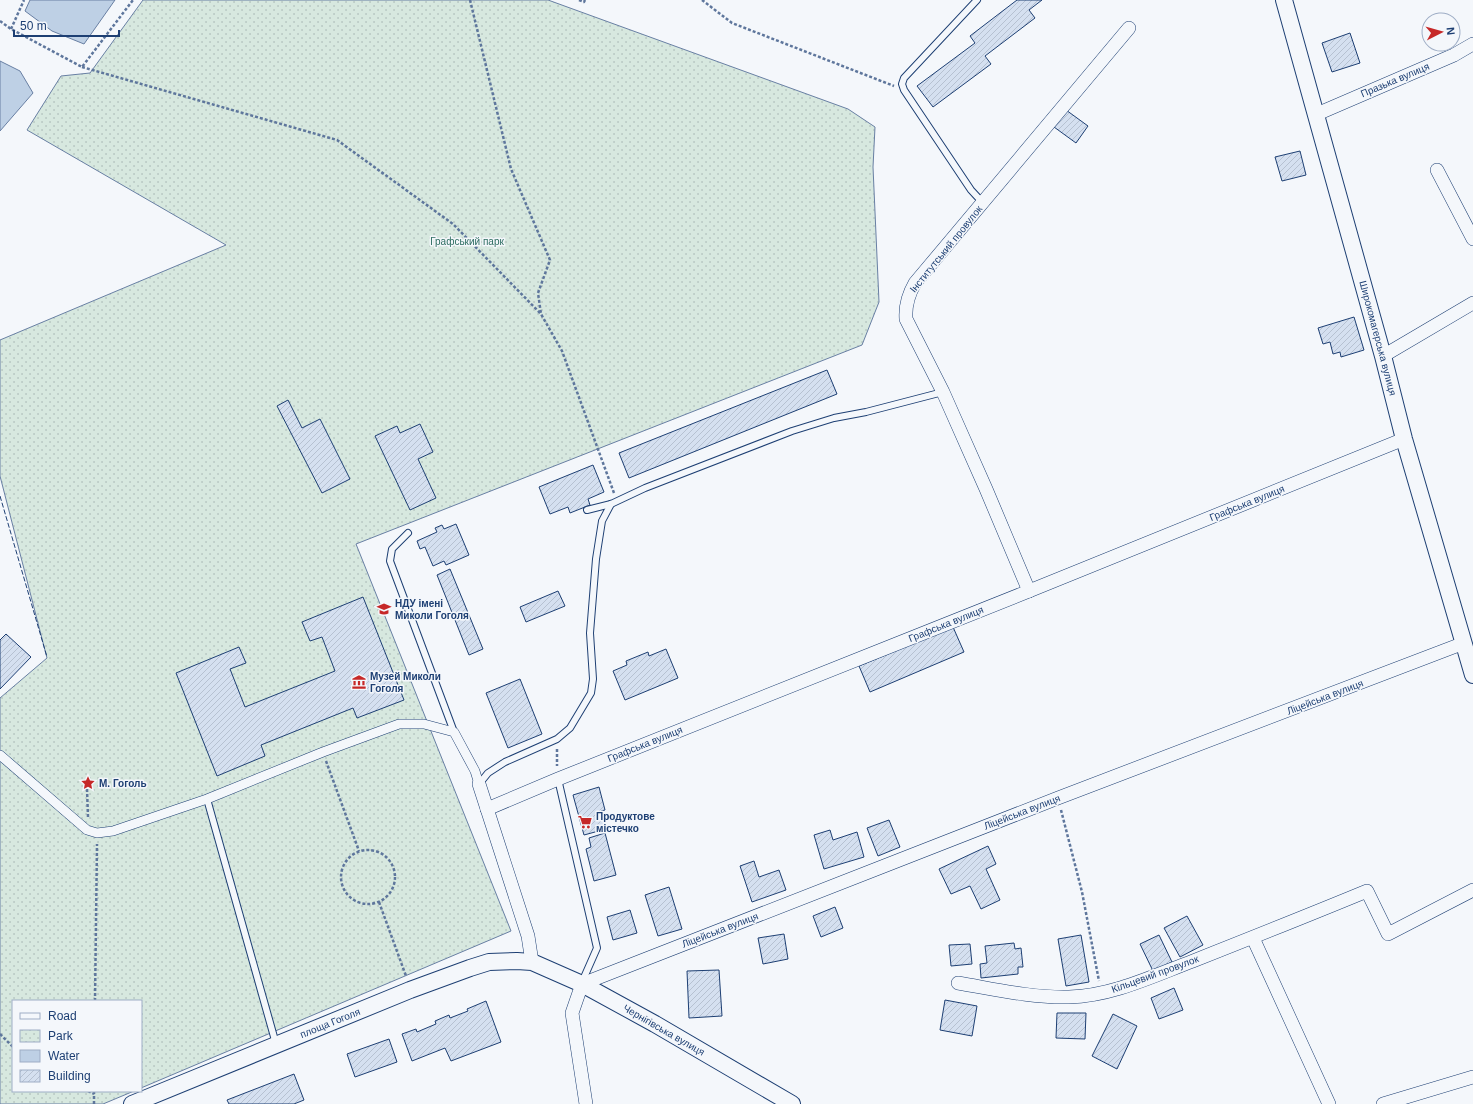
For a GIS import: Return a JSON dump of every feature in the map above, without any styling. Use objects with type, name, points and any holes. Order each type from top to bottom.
[{"type":"street","name":"Широкомагерська вулиця","points":[[1284,0],[1383,356],[1404,439],[1473,675]]},
{"type":"street","name":"Інститутський провулок","points":[[1029,592],[943,392],[906,319],[905,308],[908,296],[915,283],[1129,28]]},
{"type":"street","name":"Празька вулиця","points":[[1316,114],[1454,54],[1473,44]]},
{"type":"street","points":[[1437,170],[1473,239]]},
{"type":"street","points":[[1383,356],[1473,303]]},
{"type":"street","name":"Графська вулиця","points":[[488,809],[558,779],[1029,592],[1404,439]]},
{"type":"street","name":"Ліцейська вулиця","points":[[582,984],[1058,798],[1464,644]]},
{"type":"street","points":[[0,755],[87,830],[97,833],[113,831],[208,799],[323,752],[399,724],[424,724],[454,732],[475,772],[488,809],[528,936],[532,962]]},
{"type":"street","name":"Кільцевий провулок","points":[[958,983],[1043,997],[1070,997],[1101,994],[1138,982],[1253,938],[1367,891],[1388,934],[1473,890]]},
{"type":"street","points":[[1253,938],[1329,1104]]},
{"type":"street","name":"площа Гоголя","points":[[132,1104],[410,990],[489,962],[532,962]]},
{"type":"street","name":"Чернігівська вулиця","points":[[532,962],[582,984],[655,1024],[792,1104]]},
{"type":"street","points":[[582,984],[572,1013],[586,1104]]},
{"type":"street","points":[[1383,1104],[1473,1077]]},
{"type":"lane","points":[[977,0],[904,78],[902,84],[904,90],[972,190],[983,203]]},
{"type":"lane","points":[[587,510],[614,502],[660,482],[799,429],[834,418],[866,412],[943,392]]},
{"type":"lane","points":[[479,784],[488,773],[505,762],[557,739],[570,728],[591,693],[593,679],[590,633],[596,559],[602,520],[614,502]]},
{"type":"lane","points":[[408,533],[392,549],[390,561],[454,732]]},
{"type":"lane","points":[[558,779],[597,948],[582,984]]},
{"type":"lane","points":[[208,799],[276,1045]]},
{"type":"path","points":[[12,29],[24,0]]},
{"type":"path","points":[[82,68],[133,0]]},
{"type":"path","points":[[470,0],[511,169],[550,260],[538,293],[541,314]]},
{"type":"path","points":[[579,0],[584,2],[585,0]]},
{"type":"path","points":[[702,0],[732,23],[904,90]]},
{"type":"path","points":[[0,21],[82,68],[337,140],[453,224],[541,314],[562,351],[614,502]]},
{"type":"path","points":[[557,739],[558,779]]},
{"type":"path","points":[[323,752],[359,851]]},
{"type":"path","points":[[87,789],[87,830]]},
{"type":"path","points":[[1058,798],[1082,892],[1101,994]]},
{"type":"path","points":[[95,1000],[97,833]]},
{"type":"path","points":[[367,849],[375,850],[383,854],[393,867],[395,875],[391,891],[379,902],[369,904],[360,903],[351,898],[345,891],[341,882],[341,872],[344,863],[350,856],[359,851],[367,849]]},
{"type":"path","points":[[379,902],[410,990]]},
{"type":"path","points":[[0,1034],[12,1046]]},
{"type":"path","points":[[94,1092],[94,1104]]},
{"type":"green space","name":"Графський парк","points":[[143,0],[548,0],[848,109],[875,127],[873,167],[879,302],[862,345],[356,544],[511,931],[142,1088],[142,1000],[12,1000],[12,1092],[132,1092],[103,1104],[0,1104],[0,698],[47,658],[0,476],[0,340],[226,245],[27,130],[61,76],[90,73]]},
{"type":"water","points":[[30,0],[115,0],[84,44],[52,31],[25,11]]},
{"type":"water","points":[[0,61],[20,71],[33,93],[0,131]]},
{"type":"building","points":[[1017,0],[1042,0],[1029,10],[1035,18],[985,56],[991,64],[933,107],[917,86],[975,43],[970,36]]},
{"type":"building","points":[[1350,33],[1360,63],[1332,72],[1322,43]]},
{"type":"building","points":[[1066,110],[1088,126],[1076,143],[1054,127]]},
{"type":"building","points":[[1300,151],[1306,175],[1282,181],[1275,157]]},
{"type":"building","points":[[1354,317],[1364,350],[1341,357],[1340,352],[1333,354],[1330,342],[1323,344],[1318,328]]},
{"type":"building","points":[[827,370],[837,394],[629,478],[619,453]]},
{"type":"building","points":[[288,400],[302,428],[320,419],[350,479],[322,493],[277,406]]},
{"type":"building","points":[[420,424],[433,452],[418,459],[436,498],[410,510],[375,436],[397,426],[400,433]]},
{"type":"building","points":[[593,465],[604,492],[588,499],[590,505],[570,513],[568,507],[550,514],[539,487]]},
{"type":"building","points":[[456,524],[469,555],[446,565],[444,561],[433,566],[425,547],[420,549],[417,541],[437,532],[435,528],[442,525],[444,529]]},
{"type":"building","points":[[450,569],[483,649],[469,655],[437,575]]},
{"type":"building","points":[[558,591],[565,606],[526,622],[520,607]]},
{"type":"building","points":[[363,597],[404,700],[357,718],[353,708],[261,745],[265,756],[217,776],[176,673],[239,647],[246,663],[230,669],[245,707],[335,671],[322,637],[310,641],[302,622]]},
{"type":"building","points":[[953,627],[964,652],[870,692],[859,666]]},
{"type":"building","points":[[6,634],[31,657],[0,689],[0,640]]},
{"type":"building","points":[[666,649],[678,678],[625,700],[613,671],[627,665],[626,661],[648,652],[649,656]]},
{"type":"building","points":[[520,679],[542,734],[508,748],[486,693]]},
{"type":"building","points":[[599,787],[605,810],[601,811],[606,829],[584,835],[573,795]]},
{"type":"building","points":[[889,820],[900,847],[878,856],[867,828]]},
{"type":"building","points":[[830,830],[833,840],[857,832],[864,857],[824,869],[814,835]]},
{"type":"building","points":[[605,833],[616,875],[594,881],[586,849],[591,847],[589,838]]},
{"type":"building","points":[[988,846],[996,864],[986,869],[1000,900],[981,909],[970,886],[951,894],[939,869]]},
{"type":"building","points":[[754,861],[759,877],[779,870],[786,890],[752,902],[740,866]]},
{"type":"building","points":[[669,887],[682,929],[658,936],[645,895]]},
{"type":"building","points":[[835,907],[843,928],[821,937],[813,916]]},
{"type":"building","points":[[630,910],[637,933],[613,940],[607,917]]},
{"type":"building","points":[[1187,916],[1203,945],[1180,957],[1164,928]]},
{"type":"building","points":[[784,934],[788,959],[763,964],[758,938]]},
{"type":"building","points":[[1081,935],[1089,982],[1066,986],[1058,939]]},
{"type":"building","points":[[1159,935],[1172,962],[1153,971],[1140,944]]},
{"type":"building","points":[[1014,943],[1015,949],[1021,948],[1023,967],[1018,967],[1018,974],[981,978],[980,964],[987,963],[985,946]]},
{"type":"building","points":[[970,944],[972,964],[951,966],[949,945]]},
{"type":"building","points":[[719,970],[722,1016],[689,1018],[687,971]]},
{"type":"building","points":[[1174,988],[1183,1010],[1159,1019],[1151,998]]},
{"type":"building","points":[[945,1000],[977,1006],[972,1036],[940,1030]]},
{"type":"building","points":[[486,1001],[501,1042],[451,1061],[445,1048],[412,1061],[402,1034],[416,1029],[417,1032],[436,1024],[435,1021],[449,1015],[450,1018],[468,1011],[467,1009]]},
{"type":"building","points":[[1057,1013],[1086,1013],[1085,1039],[1056,1038]]},
{"type":"building","points":[[1113,1014],[1137,1026],[1117,1069],[1092,1056]]},
{"type":"building","points":[[389,1039],[397,1062],[355,1077],[347,1054]]},
{"type":"building","points":[[294,1074],[304,1100],[294,1104],[229,1104],[227,1100]]},
{"type":"fence","points":[[0,496],[47,657]]},
{"type":"place","name":"НДУ імені Миколи Гоголя","points":[[384,609]]},
{"type":"place","name":"Музей Миколи Гоголя","points":[[359,682]]},
{"type":"place","name":"М. Гоголь","points":[[88,783]]},
{"type":"place","name":"Продуктове містечко","points":[[585,822]]}]
